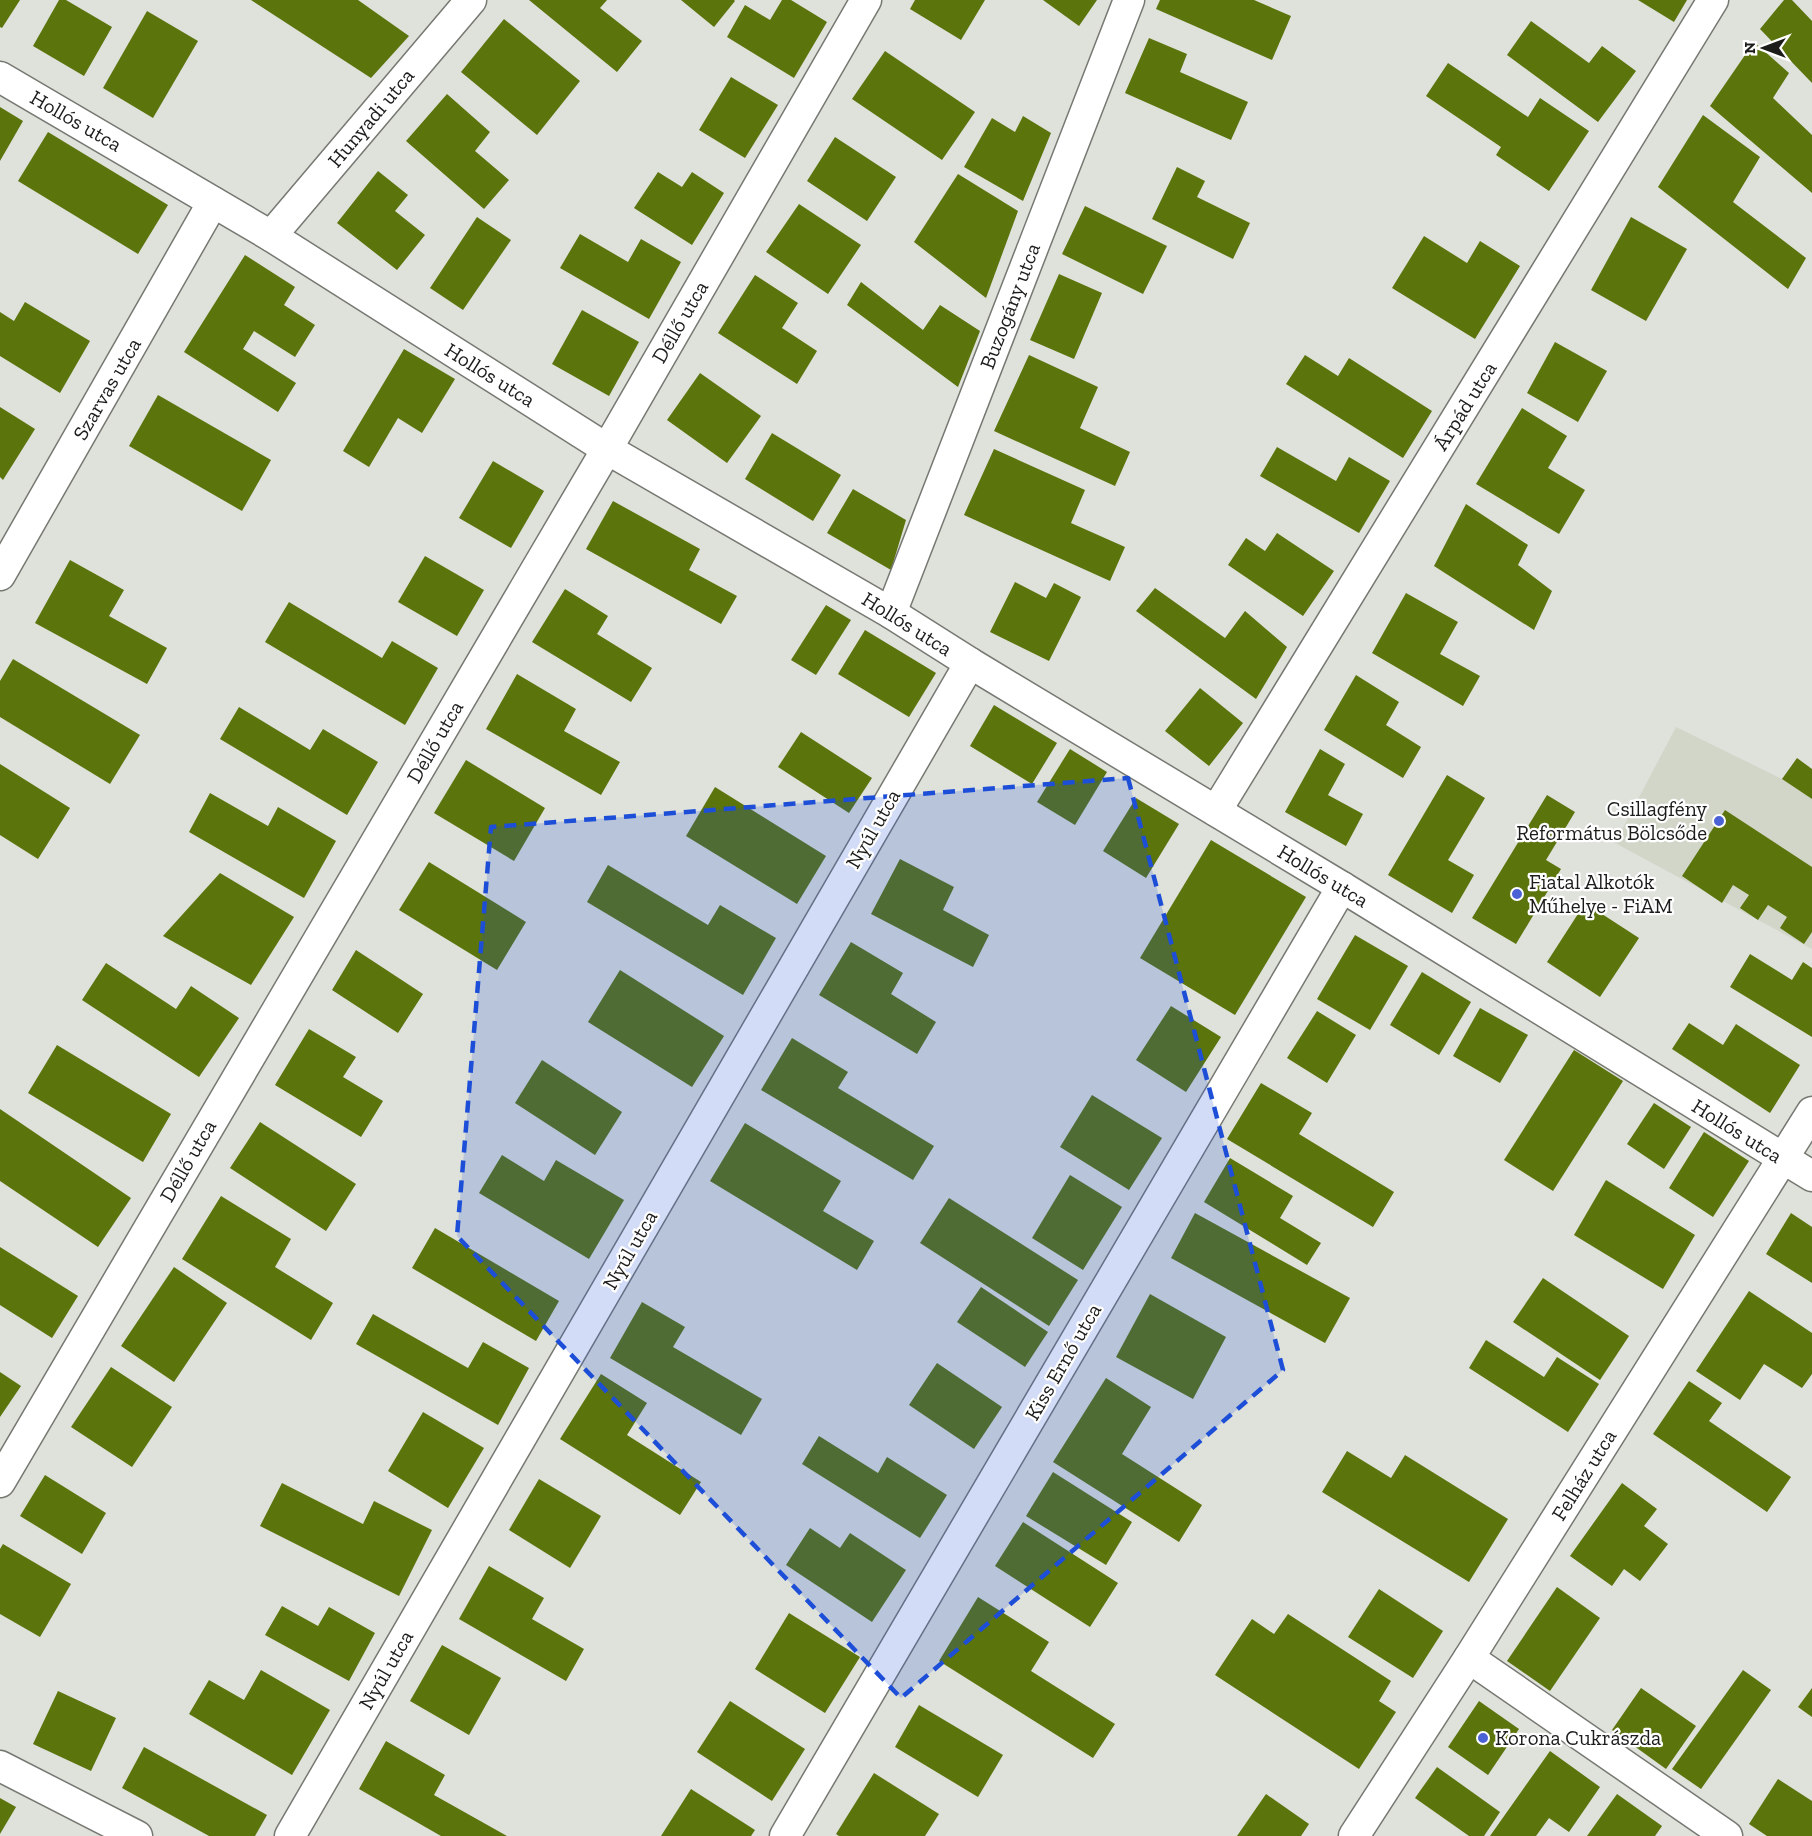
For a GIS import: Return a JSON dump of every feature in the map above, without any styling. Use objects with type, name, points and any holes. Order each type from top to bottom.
[{"type":"street","name":"Hunyadi utca","points":[[271,236],[471,0]]},
{"type":"street","name":"Déllő utca","points":[[0,1482],[607,449],[866,0]]},
{"type":"street","name":"Buzogány utca","points":[[891,613],[1129,0]]},
{"type":"street","name":"Árpád utca","points":[[1216,811],[1713,0]]},
{"type":"street","name":"Hollós utca","points":[[0,77],[271,236],[607,449],[891,613],[1812,1176]]},
{"type":"street","name":"Szarvas utca","points":[[0,575],[213,202]]},
{"type":"street","name":"Nyúl utca","points":[[290,1836],[970,663]]},
{"type":"street","name":"Kiss Ernő utca","points":[[785,1836],[1342,887]]},
{"type":"street","name":"Felház utca","points":[[1354,1836],[1469,1658],[1812,1112]]},
{"type":"street","points":[[1469,1658],[1727,1836]]},
{"type":"street","points":[[0,1766],[138,1836]]},
{"type":"highlighted area","points":[[1128,778],[1283,1370],[901,1698],[457,1236],[491,827]]},
{"type":"shaded area","name":"Csillagfény Református Bölcsőde","points":[[1676,727],[1782,779],[1812,799],[1812,949],[1615,843]]},
{"type":"building","points":[[0,0],[20,0],[2,28],[0,27]]},
{"type":"building","points":[[59,0],[66,0],[112,27],[84,76],[33,46]]},
{"type":"building","points":[[251,0],[358,0],[409,36],[371,78]]},
{"type":"building","points":[[529,0],[607,0],[600,8],[642,41],[617,72]]},
{"type":"building","points":[[681,0],[734,0],[735,1],[714,27]]},
{"type":"building","points":[[782,0],[791,0],[827,22],[794,78],[727,37],[745,5],[770,20]]},
{"type":"building","points":[[915,0],[985,0],[961,40],[910,9]]},
{"type":"building","points":[[1043,0],[1097,0],[1079,26]]},
{"type":"building","points":[[1160,0],[1254,0],[1291,16],[1272,60],[1156,9]]},
{"type":"building","points":[[1638,0],[1687,0],[1674,22]]},
{"type":"building","points":[[1784,0],[1792,0],[1812,21],[1812,83],[1760,29]]},
{"type":"building","points":[[147,11],[198,41],[153,118],[103,88]]},
{"type":"building","points":[[504,19],[580,81],[537,135],[461,72]]},
{"type":"building","points":[[1531,21],[1589,63],[1602,46],[1636,71],[1598,122],[1507,55]]},
{"type":"building","points":[[1149,38],[1187,54],[1180,72],[1248,102],[1231,140],[1125,93]]},
{"type":"building","points":[[1754,42],[1789,73],[1773,98],[1812,135],[1812,193],[1710,106]]},
{"type":"building","points":[[885,51],[975,112],[942,160],[852,99]]},
{"type":"building","points":[[1448,63],[1528,117],[1540,98],[1589,131],[1549,191],[1496,155],[1501,147],[1426,96]]},
{"type":"building","points":[[731,77],[778,105],[745,158],[699,130]]},
{"type":"building","points":[[447,94],[490,132],[475,151],[509,180],[484,209],[406,141]]},
{"type":"building","points":[[0,107],[23,121],[0,161]]},
{"type":"building","points":[[1703,115],[1760,157],[1733,202],[1806,258],[1788,289],[1658,187]]},
{"type":"building","points":[[1023,116],[1051,133],[1023,201],[964,167],[992,118],[1015,132]]},
{"type":"building","points":[[48,132],[168,205],[138,254],[18,181]]},
{"type":"building","points":[[835,137],[896,177],[867,221],[807,181]]},
{"type":"building","points":[[1177,167],[1205,181],[1197,197],[1250,223],[1233,259],[1152,219]]},
{"type":"building","points":[[378,171],[408,195],[395,211],[425,235],[397,270],[337,223]]},
{"type":"building","points":[[658,172],[682,187],[692,172],[724,193],[692,245],[634,208]]},
{"type":"building","points":[[958,174],[1018,211],[986,298],[914,242]]},
{"type":"building","points":[[799,204],[861,245],[828,294],[766,252]]},
{"type":"building","points":[[1085,206],[1167,246],[1143,294],[1062,254]]},
{"type":"building","points":[[477,217],[511,240],[463,310],[430,288]]},
{"type":"building","points":[[1631,217],[1687,249],[1646,321],[1591,290]]},
{"type":"building","points":[[580,234],[628,262],[641,239],[681,262],[649,319],[560,268]]},
{"type":"building","points":[[1424,236],[1467,263],[1480,241],[1520,266],[1475,339],[1392,288]]},
{"type":"building","points":[[245,255],[295,287],[284,305],[315,325],[295,357],[254,331],[243,349],[296,383],[278,412],[184,352]]},
{"type":"building","points":[[1059,274],[1102,293],[1074,359],[1030,340]]},
{"type":"building","points":[[755,275],[798,303],[782,328],[817,351],[797,384],[718,333]]},
{"type":"building","points":[[861,282],[923,330],[940,305],[980,331],[958,387],[847,305]]},
{"type":"building","points":[[25,302],[90,341],[60,393],[0,356],[0,312],[14,321]]},
{"type":"building","points":[[582,310],[639,342],[609,396],[552,364]]},
{"type":"building","points":[[1555,342],[1607,371],[1578,422],[1527,393]]},
{"type":"building","points":[[404,349],[455,379],[422,433],[398,418],[369,467],[343,451]]},
{"type":"building","points":[[1029,355],[1098,387],[1080,428],[1130,452],[1115,486],[994,431]]},
{"type":"building","points":[[1305,355],[1338,376],[1349,358],[1432,411],[1403,458],[1286,384]]},
{"type":"building","points":[[700,373],[761,416],[727,463],[667,420]]},
{"type":"building","points":[[158,395],[271,460],[242,511],[129,446]]},
{"type":"building","points":[[0,407],[35,429],[3,480],[0,477]]},
{"type":"building","points":[[1522,408],[1567,436],[1548,468],[1585,490],[1559,534],[1476,484]]},
{"type":"building","points":[[772,433],[841,475],[813,521],[745,479]]},
{"type":"building","points":[[1277,447],[1336,481],[1349,457],[1390,481],[1359,533],[1260,476]]},
{"type":"building","points":[[994,449],[1085,490],[1071,523],[1125,547],[1110,581],[964,515]]},
{"type":"building","points":[[493,461],[544,491],[511,548],[459,518]]},
{"type":"building","points":[[853,489],[906,520],[891,570],[827,533]]},
{"type":"building","points":[[613,501],[700,549],[689,570],[737,596],[721,624],[586,549]]},
{"type":"building","points":[[1466,504],[1528,545],[1518,565],[1552,591],[1534,630],[1434,566]]},
{"type":"building","points":[[1277,533],[1334,571],[1303,616],[1228,565],[1246,538],[1265,551]]},
{"type":"building","points":[[425,556],[484,590],[457,636],[398,602]]},
{"type":"building","points":[[70,560],[124,590],[109,616],[167,648],[147,684],[35,623]]},
{"type":"building","points":[[1015,582],[1046,598],[1054,583],[1081,597],[1049,661],[990,632]]},
{"type":"building","points":[[1155,588],[1225,638],[1245,611],[1287,647],[1256,699],[1136,611]]},
{"type":"building","points":[[565,589],[608,616],[597,634],[652,668],[631,702],[532,642]]},
{"type":"building","points":[[1406,593],[1458,622],[1440,654],[1480,676],[1463,706],[1372,653]]},
{"type":"building","points":[[289,602],[382,658],[392,641],[438,668],[405,725],[265,642]]},
{"type":"building","points":[[826,605],[851,620],[816,675],[791,660]]},
{"type":"building","points":[[865,630],[936,673],[909,717],[838,674]]},
{"type":"building","points":[[13,659],[140,735],[110,784],[0,717],[0,681]]},
{"type":"building","points":[[517,674],[576,709],[564,731],[620,762],[601,795],[486,729]]},
{"type":"building","points":[[1356,675],[1399,702],[1386,725],[1421,747],[1403,778],[1324,730]]},
{"type":"building","points":[[1200,688],[1243,723],[1209,766],[1165,731]]},
{"type":"building","points":[[994,705],[1057,743],[1032,784],[970,746]]},
{"type":"building","points":[[239,707],[310,750],[323,729],[378,762],[347,815],[220,739]]},
{"type":"building","points":[[801,732],[872,778],[849,813],[778,767]]},
{"type":"building","points":[[1070,749],[1107,772],[1075,825],[1037,802]]},
{"type":"building","points":[[1320,749],[1345,764],[1328,795],[1363,814],[1346,846],[1285,812]]},
{"type":"building","points":[[1797,758],[1812,769],[1812,799],[1782,779]]},
{"type":"building","points":[[466,760],[545,808],[514,861],[434,813]]},
{"type":"building","points":[[0,764],[70,808],[38,859],[0,835]]},
{"type":"building","points":[[1447,775],[1485,798],[1448,860],[1474,875],[1452,913],[1388,875]]},
{"type":"building","points":[[715,787],[826,856],[797,904],[686,836]]},
{"type":"building","points":[[210,793],[268,826],[278,807],[336,841],[304,898],[189,832]]},
{"type":"building","name":"Fiatal Alkotók Műhelye - FiAM","points":[[1547,795],[1575,812],[1546,860],[1561,869],[1516,944],[1472,918]]},
{"type":"building","points":[[1136,798],[1179,824],[1146,878],[1103,851]]},
{"type":"building","points":[[1725,810],[1812,867],[1812,932],[1804,944],[1780,928],[1787,917],[1768,905],[1758,920],[1740,908],[1749,895],[1733,885],[1722,903],[1682,876]]},
{"type":"building","points":[[1211,840],[1306,897],[1235,1015],[1140,958]]},
{"type":"building","points":[[900,859],[954,887],[943,910],[989,935],[973,967],[871,914]]},
{"type":"building","points":[[429,862],[526,922],[497,970],[399,910]]},
{"type":"building","points":[[608,865],[708,925],[720,905],[776,938],[743,995],[587,902]]},
{"type":"building","points":[[220,873],[294,917],[251,985],[163,936]]},
{"type":"building","points":[[1585,903],[1639,938],[1600,997],[1547,962]]},
{"type":"building","points":[[1355,935],[1408,966],[1370,1030],[1317,999]]},
{"type":"building","points":[[851,942],[903,973],[891,994],[936,1022],[917,1054],[819,995]]},
{"type":"building","points":[[356,950],[423,994],[398,1033],[332,990]]},
{"type":"building","points":[[1750,954],[1792,980],[1803,962],[1812,968],[1812,1037],[1730,987]]},
{"type":"building","points":[[106,963],[176,1009],[191,986],[239,1018],[199,1077],[82,1000]]},
{"type":"building","points":[[620,970],[724,1036],[692,1087],[588,1022]]},
{"type":"building","points":[[1422,972],[1471,1002],[1439,1055],[1390,1025]]},
{"type":"building","points":[[1171,1006],[1221,1037],[1186,1092],[1136,1060]]},
{"type":"building","points":[[1480,1008],[1528,1035],[1500,1083],[1453,1056]]},
{"type":"building","points":[[1317,1011],[1356,1035],[1327,1083],[1287,1058]]},
{"type":"building","points":[[1689,1023],[1723,1045],[1736,1024],[1800,1065],[1770,1113],[1672,1049]]},
{"type":"building","points":[[309,1029],[356,1057],[343,1077],[383,1101],[361,1137],[275,1085]]},
{"type":"building","points":[[792,1038],[848,1072],[838,1088],[934,1146],[913,1180],[761,1090]]},
{"type":"building","points":[[57,1045],[171,1114],[143,1162],[28,1093]]},
{"type":"building","points":[[1574,1050],[1623,1081],[1553,1191],[1504,1160]]},
{"type":"building","points":[[542,1060],[622,1112],[595,1155],[515,1103]]},
{"type":"building","points":[[1261,1083],[1312,1113],[1299,1134],[1394,1192],[1373,1227],[1227,1139]]},
{"type":"building","points":[[1092,1095],[1162,1138],[1129,1190],[1060,1147]]},
{"type":"building","points":[[1654,1103],[1691,1127],[1664,1169],[1627,1144]]},
{"type":"building","points":[[0,1109],[131,1198],[98,1247],[0,1181]]},
{"type":"building","points":[[260,1122],[356,1184],[326,1231],[230,1168]]},
{"type":"building","points":[[745,1123],[841,1181],[823,1211],[874,1241],[857,1270],[710,1181]]},
{"type":"building","points":[[1704,1132],[1749,1161],[1713,1217],[1669,1188]]},
{"type":"building","points":[[502,1155],[544,1181],[556,1160],[624,1200],[589,1259],[479,1193]]},
{"type":"building","points":[[1230,1158],[1293,1196],[1280,1218],[1321,1243],[1307,1265],[1204,1202]]},
{"type":"building","points":[[1070,1175],[1122,1207],[1083,1270],[1032,1238]]},
{"type":"building","points":[[1606,1180],[1695,1235],[1663,1289],[1574,1235]]},
{"type":"building","points":[[221,1196],[291,1239],[275,1267],[333,1303],[311,1340],[182,1259]]},
{"type":"building","points":[[949,1198],[1078,1280],[1049,1326],[920,1243]]},
{"type":"building","points":[[1195,1213],[1350,1298],[1325,1343],[1171,1258]]},
{"type":"building","points":[[1791,1213],[1812,1227],[1812,1283],[1766,1254]]},
{"type":"building","points":[[435,1228],[559,1301],[536,1341],[412,1268]]},
{"type":"building","points":[[0,1247],[78,1296],[52,1338],[0,1305]]},
{"type":"building","points":[[174,1267],[227,1303],[174,1382],[121,1346]]},
{"type":"building","points":[[1543,1278],[1629,1336],[1600,1380],[1513,1322]]},
{"type":"building","points":[[981,1287],[1048,1332],[1025,1367],[957,1322]]},
{"type":"building","points":[[1749,1291],[1812,1333],[1812,1374],[1802,1388],[1764,1364],[1740,1400],[1696,1371]]},
{"type":"building","points":[[1150,1294],[1226,1337],[1193,1399],[1116,1357]]},
{"type":"building","points":[[642,1302],[685,1327],[673,1347],[762,1399],[741,1435],[610,1358]]},
{"type":"building","points":[[373,1314],[468,1368],[483,1342],[529,1368],[498,1425],[356,1344]]},
{"type":"building","points":[[1486,1340],[1544,1377],[1557,1357],[1599,1384],[1568,1432],[1469,1368]]},
{"type":"building","points":[[937,1363],[1002,1407],[974,1449],[909,1405]]},
{"type":"building","points":[[111,1367],[172,1407],[132,1467],[71,1427]]},
{"type":"building","points":[[0,1372],[21,1386],[0,1417]]},
{"type":"building","points":[[601,1374],[647,1403],[627,1435],[701,1482],[680,1515],[560,1439]]},
{"type":"building","points":[[1106,1378],[1151,1407],[1122,1454],[1202,1505],[1179,1542],[1053,1462]]},
{"type":"building","points":[[1689,1381],[1722,1403],[1709,1421],[1791,1477],[1767,1512],[1653,1434]]},
{"type":"building","points":[[423,1412],[484,1448],[448,1508],[388,1471]]},
{"type":"building","points":[[819,1436],[878,1473],[887,1457],[947,1495],[920,1538],[802,1464]]},
{"type":"building","points":[[1347,1451],[1391,1478],[1405,1455],[1508,1519],[1469,1582],[1322,1492]]},
{"type":"building","points":[[1053,1472],[1132,1522],[1106,1565],[1026,1516]]},
{"type":"building","points":[[45,1475],[106,1513],[82,1554],[20,1516]]},
{"type":"building","points":[[539,1479],[601,1516],[570,1568],[509,1530]]},
{"type":"building","points":[[282,1483],[363,1524],[374,1501],[432,1530],[399,1596],[260,1526]]},
{"type":"building","points":[[1622,1483],[1657,1509],[1644,1526],[1668,1544],[1640,1581],[1624,1569],[1612,1586],[1570,1556]]},
{"type":"building","points":[[1023,1522],[1118,1583],[1090,1627],[995,1566]]},
{"type":"building","points":[[810,1528],[840,1548],[850,1533],[906,1570],[872,1622],[786,1565]]},
{"type":"building","points":[[3,1544],[71,1584],[40,1637],[0,1614],[0,1549]]},
{"type":"building","points":[[489,1566],[544,1598],[532,1619],[584,1649],[566,1681],[459,1619]]},
{"type":"building","points":[[1557,1587],[1600,1618],[1550,1691],[1507,1661]]},
{"type":"building","points":[[1379,1589],[1443,1631],[1413,1678],[1348,1637]]},
{"type":"building","points":[[978,1597],[1049,1642],[1031,1671],[1115,1724],[1093,1758],[939,1661]]},
{"type":"building","points":[[282,1606],[318,1626],[329,1607],[375,1633],[349,1681],[265,1635]]},
{"type":"building","points":[[789,1613],[860,1657],[825,1713],[755,1669]]},
{"type":"building","points":[[1288,1614],[1391,1681],[1379,1701],[1396,1712],[1359,1769],[1215,1675],[1252,1619],[1274,1634]]},
{"type":"building","points":[[442,1645],[501,1678],[469,1735],[410,1701]]},
{"type":"building","points":[[261,1670],[330,1710],[292,1775],[189,1714],[209,1680],[244,1700]]},
{"type":"building","points":[[1743,1670],[1771,1690],[1701,1789],[1672,1769]]},
{"type":"building","points":[[1641,1688],[1696,1726],[1666,1769],[1612,1730]]},
{"type":"building","points":[[1812,1688],[1812,1717],[1798,1707]]},
{"type":"building","points":[[58,1691],[116,1718],[91,1771],[33,1744]]},
{"type":"building","points":[[730,1701],[805,1749],[772,1801],[697,1752]]},
{"type":"building","name":"Korona Cukrászda","points":[[1479,1701],[1519,1729],[1488,1775],[1448,1747]]},
{"type":"building","points":[[919,1705],[1003,1755],[978,1797],[895,1747]]},
{"type":"building","points":[[386,1741],[445,1775],[434,1795],[507,1836],[441,1836],[359,1789]]},
{"type":"building","points":[[144,1747],[267,1815],[255,1836],[209,1836],[122,1788]]},
{"type":"building","points":[[1550,1751],[1600,1787],[1569,1832],[1549,1818],[1536,1836],[1490,1836]]},
{"type":"building","points":[[1437,1767],[1500,1812],[1484,1836],[1469,1836],[1415,1798]]},
{"type":"building","points":[[874,1773],[939,1814],[925,1836],[839,1836],[836,1834]]},
{"type":"building","points":[[1778,1779],[1812,1801],[1812,1836],[1767,1836],[1749,1824]]},
{"type":"building","points":[[691,1789],[755,1830],[751,1836],[661,1836]]},
{"type":"building","points":[[1266,1794],[1309,1824],[1301,1836],[1237,1836]]},
{"type":"building","points":[[1617,1794],[1662,1826],[1655,1836],[1587,1836]]},
{"type":"building","points":[[0,1798],[16,1807],[0,1834]]},
{"type":"place","name":"Csillagfény Református Bölcsőde","points":[[1719,821]]},
{"type":"place","name":"Fiatal Alkotók Műhelye - FiAM","points":[[1517,894]]},
{"type":"place","name":"Korona Cukrászda","points":[[1483,1738]]}]
